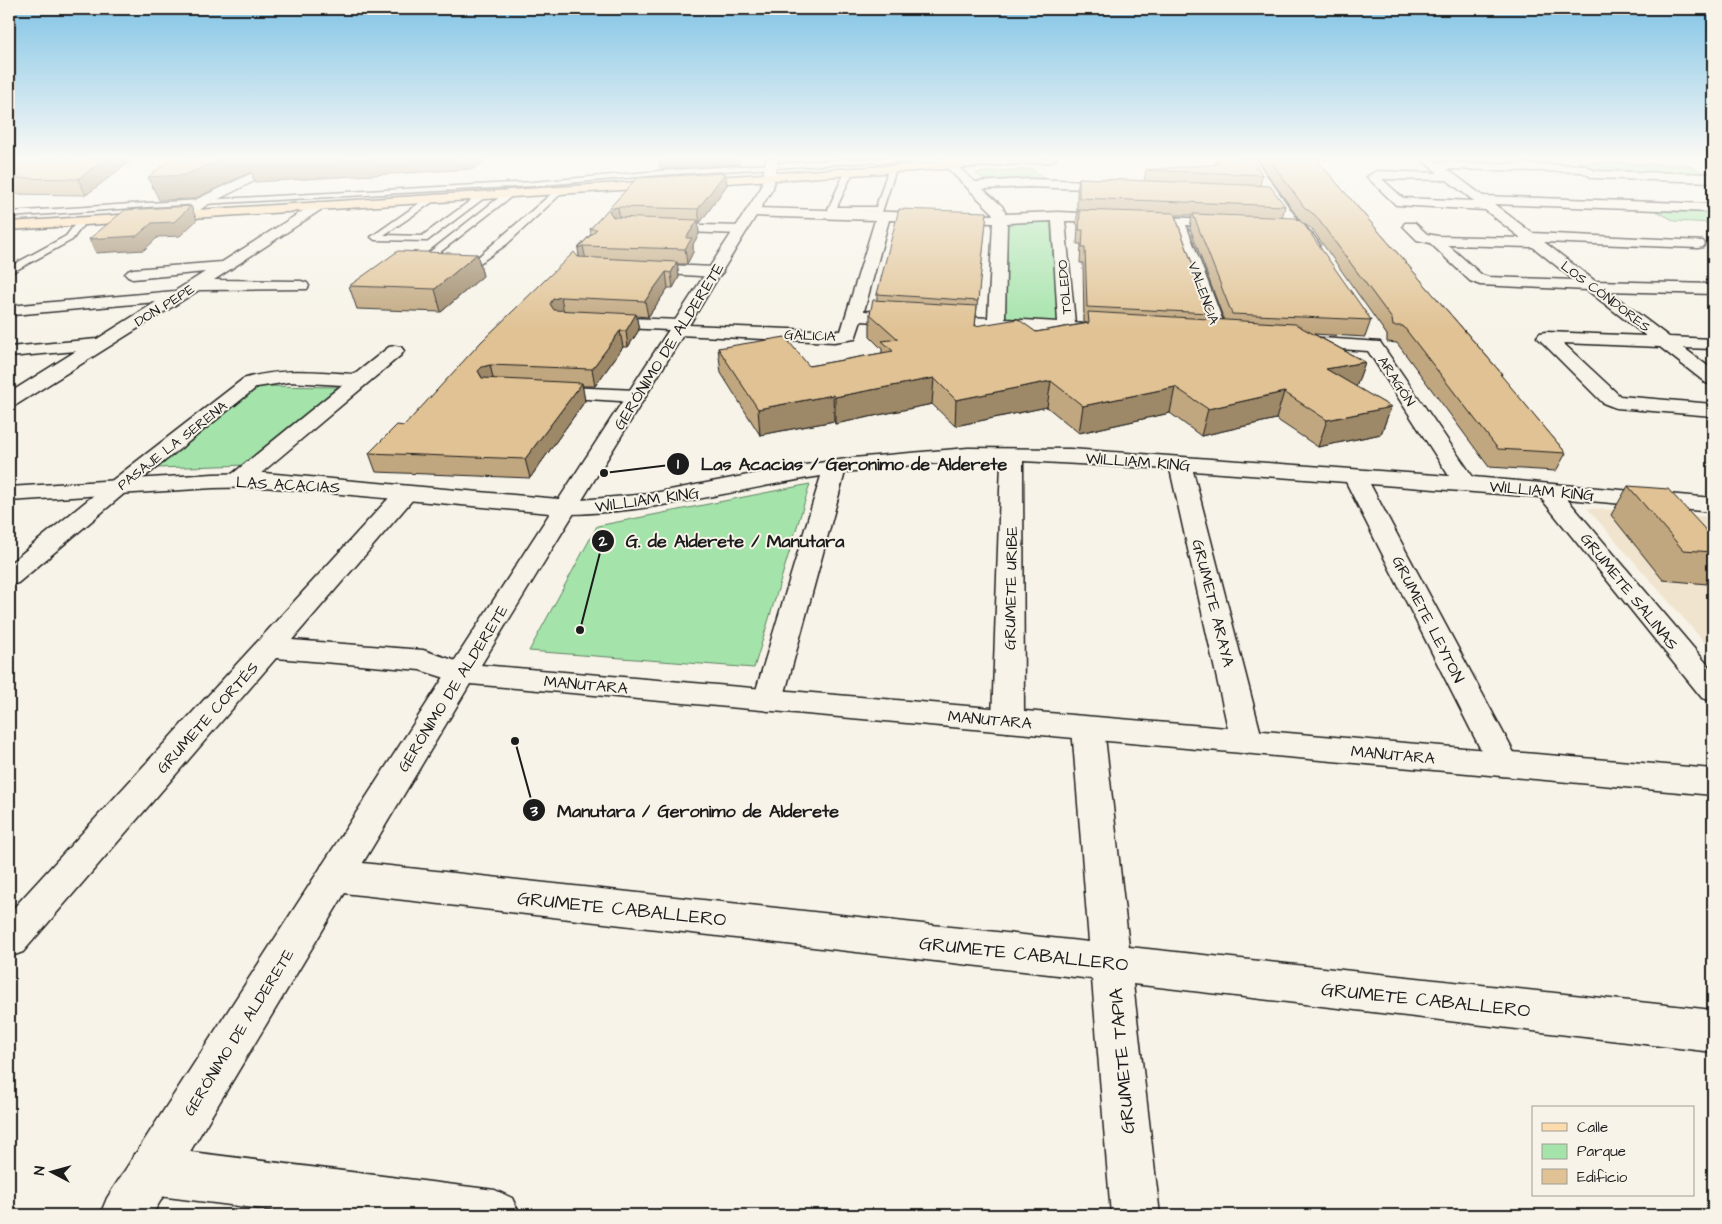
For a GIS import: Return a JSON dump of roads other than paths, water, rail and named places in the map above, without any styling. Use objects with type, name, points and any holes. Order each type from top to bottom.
[{"type":"main road","points":[[9,226],[159,216]]},
{"type":"street","name":"DON PEPE","points":[[11,399],[179,296],[301,216]]},
{"type":"street","name":"GERÓNIMO DE ALDERETE","points":[[124,1215],[566,506],[749,216]]},
{"type":"street","name":"GALICIA","points":[[680,328],[840,337],[850,333],[883,216]]},
{"type":"street","points":[[888,216],[1000,219],[1056,216]]},
{"type":"street","name":"TOLEDO","points":[[1058,216],[1067,328]]},
{"type":"street","points":[[1061,216],[1246,224]]},
{"type":"street","points":[[1288,216],[1295,226],[1305,233],[1322,257]]},
{"type":"street","name":"LOS CÓNDORES","points":[[1502,216],[1713,379]]},
{"type":"street","points":[[1651,216],[1658,220]]},
{"type":"street","points":[[996,324],[1000,219]]},
{"type":"street","name":"VALENCIA","points":[[1178,221],[1220,337]]},
{"type":"street","points":[[1275,226],[1295,226]]},
{"type":"street","points":[[1410,226],[1422,237],[1438,240],[1698,244]]},
{"type":"street","points":[[648,227],[741,230]]},
{"type":"street","points":[[1438,240],[1437,242],[1476,278],[1482,281],[1713,289]]},
{"type":"street","points":[[133,274],[225,266]]},
{"type":"street","points":[[625,269],[715,272]]},
{"type":"street","points":[[1482,281],[1474,285],[1485,298]]},
{"type":"street","points":[[196,285],[301,286]]},
{"type":"street","points":[[13,310],[179,296]]},
{"type":"street","points":[[855,316],[1115,331]]},
{"type":"street","points":[[584,321],[680,328]]},
{"type":"street","points":[[1201,336],[1240,338]]},
{"type":"street","name":"ARAGÓN","points":[[1278,340],[1372,337],[1465,483]]},
{"type":"street","points":[[1713,344],[1546,337],[1610,399],[1616,402],[1713,410]]},
{"type":"street","points":[[9,352],[102,343]]},
{"type":"street","points":[[239,480],[395,351]]},
{"type":"street","name":"PASAJE LA SERENA","points":[[9,577],[118,487],[250,383],[262,378],[276,376],[359,380]]},
{"type":"street","points":[[530,392],[636,396]]},
{"type":"street","name":"WILLIAM KING","points":[[566,506],[591,508],[645,503],[835,467],[932,456],[1012,454],[1465,483],[1713,505]]},
{"type":"street","name":"GRUMETE URIBE","points":[[1008,721],[1012,454]]},
{"type":"street","name":"GRUMETE ARAYA","points":[[1180,464],[1247,742]]},
{"type":"street","points":[[768,700],[835,467]]},
{"type":"street","name":"GRUMETE LEYTON","points":[[1354,475],[1504,764]]},
{"type":"street","name":"LAS ACACIAS","points":[[9,494],[239,480],[288,482],[566,506]]},
{"type":"street","name":"GRUMETE SALINAS","points":[[1547,490],[1713,692]]},
{"type":"street","name":"GRUMETE CORTÉS","points":[[9,940],[406,493]]},
{"type":"street","name":"MANUTARA","points":[[268,648],[423,660],[461,674],[1713,782]]},
{"type":"street","name":"GRUMETE TAPIA","points":[[1088,728],[1135,1215]]},
{"type":"street","name":"GRUMETE CABALLERO","points":[[335,876],[1713,1031]]},
{"type":"street","points":[[152,1171],[494,1215]]},
{"type":"lane","points":[[407,216],[376,238],[424,239],[455,216]]},
{"type":"lane","points":[[482,216],[423,262],[463,265],[482,259],[530,216]]},
{"type":"lane","points":[[9,271],[69,238],[82,221]]},
{"type":"place","name":"Las Acacias / Geronimo de Alderete","points":[[604,473]]},
{"type":"place","name":"G. de Alderete / Manutara","points":[[580,630]]},
{"type":"place","name":"Manutara / Geronimo de Alderete","points":[[515,741]]}]
